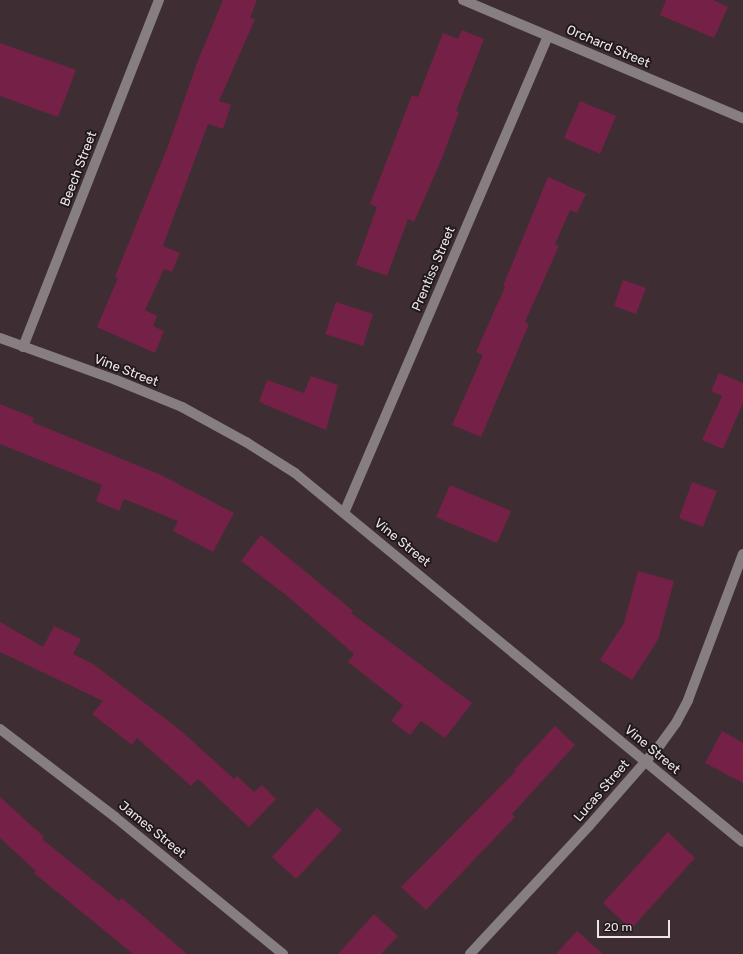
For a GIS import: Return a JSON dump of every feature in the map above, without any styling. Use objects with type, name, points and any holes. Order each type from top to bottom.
[{"type":"street","name":"Beech Street","points":[[23,347],[159,0]]},
{"type":"street","name":"Orchard Street","points":[[463,0],[743,118]]},
{"type":"street","name":"Prentiss Street","points":[[344,513],[548,36]]},
{"type":"street","name":"Vine Street","points":[[0,338],[116,380],[182,407],[246,442],[295,473],[743,842]]},
{"type":"street","name":"Lucas Street","points":[[470,954],[589,826],[645,762],[676,723],[688,700],[743,554]]},
{"type":"street","name":"James Street","points":[[0,730],[115,817],[284,954]]},
{"type":"building","points":[[223,0],[257,0],[250,18],[255,19],[219,101],[231,105],[223,129],[208,124],[163,246],[180,253],[172,272],[164,269],[145,310],[157,316],[153,326],[164,331],[155,353],[97,327],[118,278],[115,277],[168,146],[197,63]]},
{"type":"building","points":[[666,0],[713,0],[728,7],[714,38],[660,15]]},
{"type":"building","points":[[462,30],[484,39],[456,111],[459,112],[442,158],[414,222],[408,219],[387,276],[356,265],[377,207],[370,204],[412,95],[418,97],[443,33],[458,39]]},
{"type":"building","points":[[0,43],[76,70],[58,117],[0,96]]},
{"type":"building","points":[[580,101],[616,116],[600,154],[564,138]]},
{"type":"building","points":[[548,177],[586,194],[577,213],[570,210],[555,244],[559,246],[525,322],[529,324],[481,437],[452,425],[483,355],[476,352],[505,287],[503,286]]},
{"type":"building","points":[[623,280],[646,288],[636,314],[614,306]]},
{"type":"building","points":[[336,302],[373,314],[363,346],[325,334]]},
{"type":"building","points":[[719,373],[743,383],[743,403],[723,449],[702,440],[722,396],[711,391]]},
{"type":"building","points":[[311,376],[338,385],[326,430],[259,402],[267,380],[304,393]]},
{"type":"building","points":[[0,404],[34,418],[32,422],[161,475],[234,513],[213,552],[173,531],[178,521],[124,499],[119,511],[96,501],[102,485],[0,444]]},
{"type":"building","points":[[692,482],[717,491],[703,527],[679,518]]},
{"type":"building","points":[[450,485],[511,511],[497,543],[436,517]]},
{"type":"building","points":[[261,535],[353,611],[351,613],[472,703],[445,738],[421,721],[410,735],[391,721],[403,705],[348,662],[354,654],[286,595],[241,561]]},
{"type":"building","points":[[638,571],[674,581],[658,640],[632,680],[600,660],[624,623]]},
{"type":"building","points":[[0,622],[43,647],[54,626],[81,639],[73,654],[93,664],[179,729],[234,779],[237,776],[254,792],[262,785],[276,799],[249,827],[198,779],[191,786],[137,738],[132,745],[92,714],[103,701],[0,652]]},
{"type":"building","points":[[555,726],[575,745],[512,814],[515,817],[426,910],[401,887],[516,771],[514,770]]},
{"type":"building","points":[[722,731],[743,743],[743,783],[705,763]]},
{"type":"building","points":[[0,797],[44,837],[42,839],[119,901],[122,898],[187,954],[133,954],[34,873],[36,871],[0,838]]},
{"type":"building","points":[[317,808],[342,830],[296,879],[272,857]]},
{"type":"building","points":[[668,832],[695,858],[631,929],[603,903]]},
{"type":"building","points":[[374,914],[398,936],[381,954],[338,954]]},
{"type":"building","points":[[577,931],[603,954],[556,954]]}]
